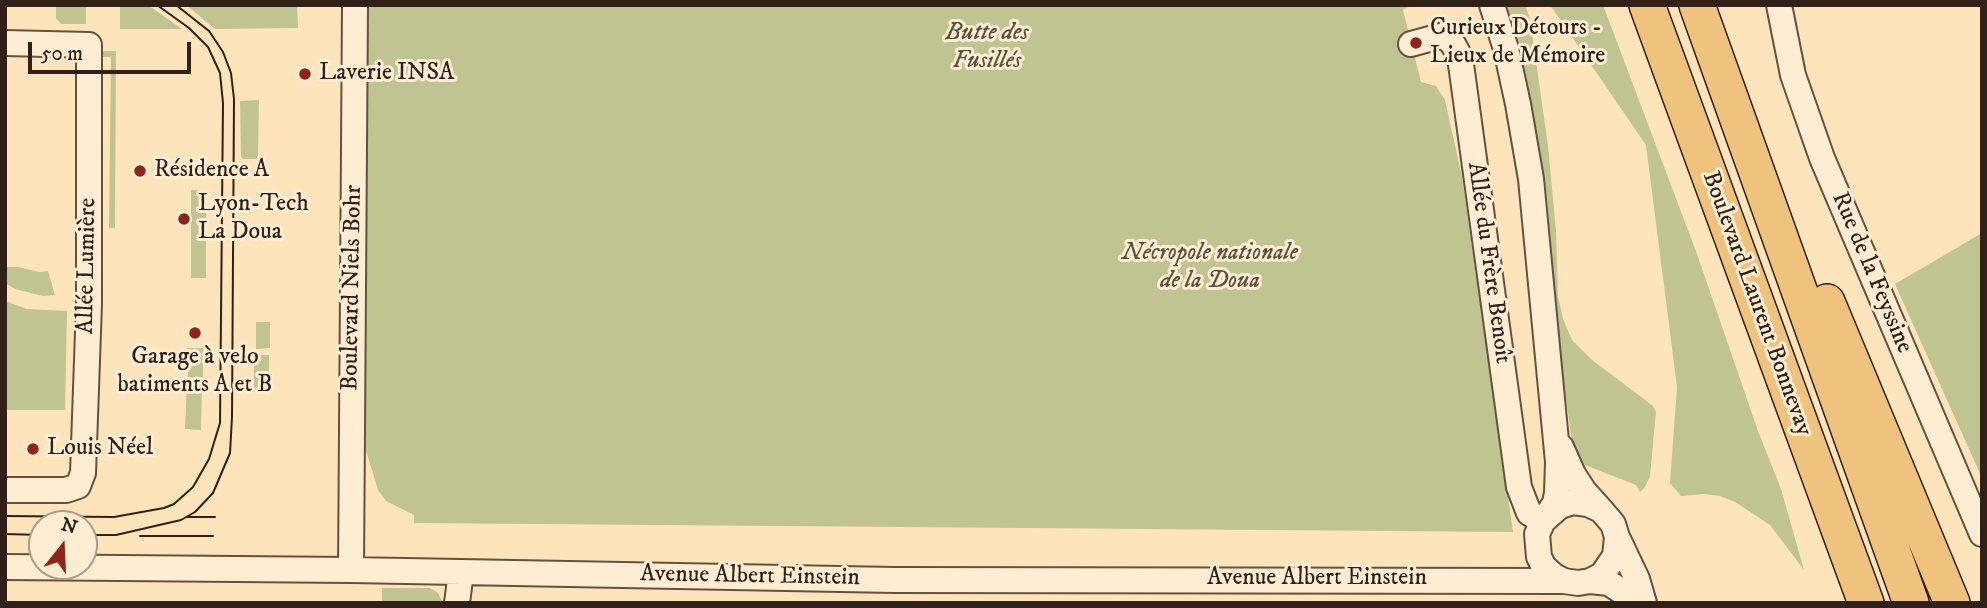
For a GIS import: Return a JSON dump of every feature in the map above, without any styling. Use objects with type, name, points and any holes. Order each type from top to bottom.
[{"type":"highway","name":"Boulevard Laurent Bonnevay","points":[[1647,5],[1866,603]]},
{"type":"highway","name":"Boulevard Laurent Bonnevay","points":[[1697,5],[1911,603]]},
{"type":"highway","points":[[1728,95],[1755,126],[1952,603]]},
{"type":"street","name":"Boulevard Niels Bohr","points":[[351,570],[355,5]]},
{"type":"street","points":[[1492,5],[1516,93],[1531,179],[1558,462],[1555,503],[1527,557],[1495,579]]},
{"type":"street","name":"Rue de la Feyssine","points":[[1779,5],[1793,75],[1822,158],[1982,534]]},
{"type":"street","name":"Allée du Frère Benoît","points":[[1410,44],[1444,36],[1453,44],[1460,57],[1520,487],[1529,513],[1542,526]]},
{"type":"street","name":"Allée Lumière","points":[[5,43],[89,45],[89,304],[83,473],[78,486],[66,490],[5,490]]},
{"type":"street","points":[[1554,421],[1563,454],[1573,474],[1613,524],[1637,579],[1644,603]]},
{"type":"street","points":[[1601,510],[1588,504],[1573,502],[1560,506],[1542,526],[1539,557],[1544,567],[1564,581],[1609,583],[1624,593],[1632,603]]},
{"type":"street","points":[[1590,581],[1608,568],[1615,556],[1617,537]]},
{"type":"street","name":"Avenue Albert Einstein","points":[[5,567],[461,572],[948,591],[1495,579],[1564,581]]},
{"type":"street","points":[[457,603],[461,572]]},
{"type":"green space","points":[[56,5],[86,5],[86,24],[61,24],[56,18]]},
{"type":"green space","points":[[120,5],[148,5],[182,29],[120,29]]},
{"type":"green space","points":[[186,5],[297,5],[298,28],[215,29]]},
{"type":"green space","name":"Nécropole nationale de la Doua","points":[[366,5],[1412,5],[1403,10],[1421,82],[1436,86],[1445,100],[1462,177],[1513,532],[414,523],[414,515],[386,501],[378,490],[361,434]]},
{"type":"green space","points":[[1504,5],[1525,5],[1530,19],[1548,146],[1556,231],[1558,296],[1563,319],[1572,340],[1591,359],[1653,406],[1656,412],[1650,476],[1640,492],[1636,485],[1585,465],[1573,448],[1557,337],[1547,198],[1531,100]]},
{"type":"green space","points":[[1550,5],[1603,5],[1697,254],[1758,431],[1781,489],[1804,570],[1770,525],[1735,502],[1704,494],[1681,496],[1670,483],[1677,387],[1646,145]]},
{"type":"green space","points":[[105,51],[116,51],[115,228],[109,228],[111,57],[96,57]]},
{"type":"green space","points":[[259,100],[257,159],[243,159],[240,101]]},
{"type":"green space","points":[[191,190],[206,190],[206,278],[191,278]]},
{"type":"green space","points":[[1982,233],[1982,478],[1895,284]]},
{"type":"green space","points":[[5,267],[48,271],[55,295],[43,296],[15,289],[5,283]]},
{"type":"green space","points":[[5,301],[27,309],[67,311],[65,410],[5,410]]},
{"type":"green space","points":[[256,322],[270,322],[270,348],[256,349]]},
{"type":"green space","points":[[187,348],[203,348],[203,377],[188,378]]},
{"type":"green space","points":[[254,355],[269,355],[269,392],[254,392]]},
{"type":"green space","points":[[187,383],[202,383],[201,430],[185,429]]},
{"type":"green space","points":[[382,588],[430,588],[438,593],[443,603],[382,603]]},
{"type":"tram line","points":[[5,516],[114,517],[174,504],[193,487],[209,459],[220,423],[223,103],[220,73],[208,47],[189,28],[157,5]]},
{"type":"tram line","points":[[98,535],[116,535],[181,520],[195,512],[213,493],[230,453],[234,99],[231,73],[223,52],[209,31],[176,5]]},
{"type":"tram line","points":[[187,517],[215,517]]},
{"type":"tram line","points":[[5,534],[28,535]]},
{"type":"tram line","points":[[140,536],[213,536]]},
{"type":"place","name":"Curieux Détours - Lieux de Mémoire","points":[[1416,43]]},
{"type":"place","name":"Laverie INSA","points":[[305,74]]},
{"type":"place","name":"Résidence A","points":[[140,171]]},
{"type":"place","name":"Lyon-Tech La Doua","points":[[184,219]]},
{"type":"place","name":"Garage à velo batiments A et B","points":[[195,333]]},
{"type":"place","name":"Louis Néel","points":[[33,449]]},
{"type":"park label","name":"Butte des Fusillés","points":[[987,48]]}]
